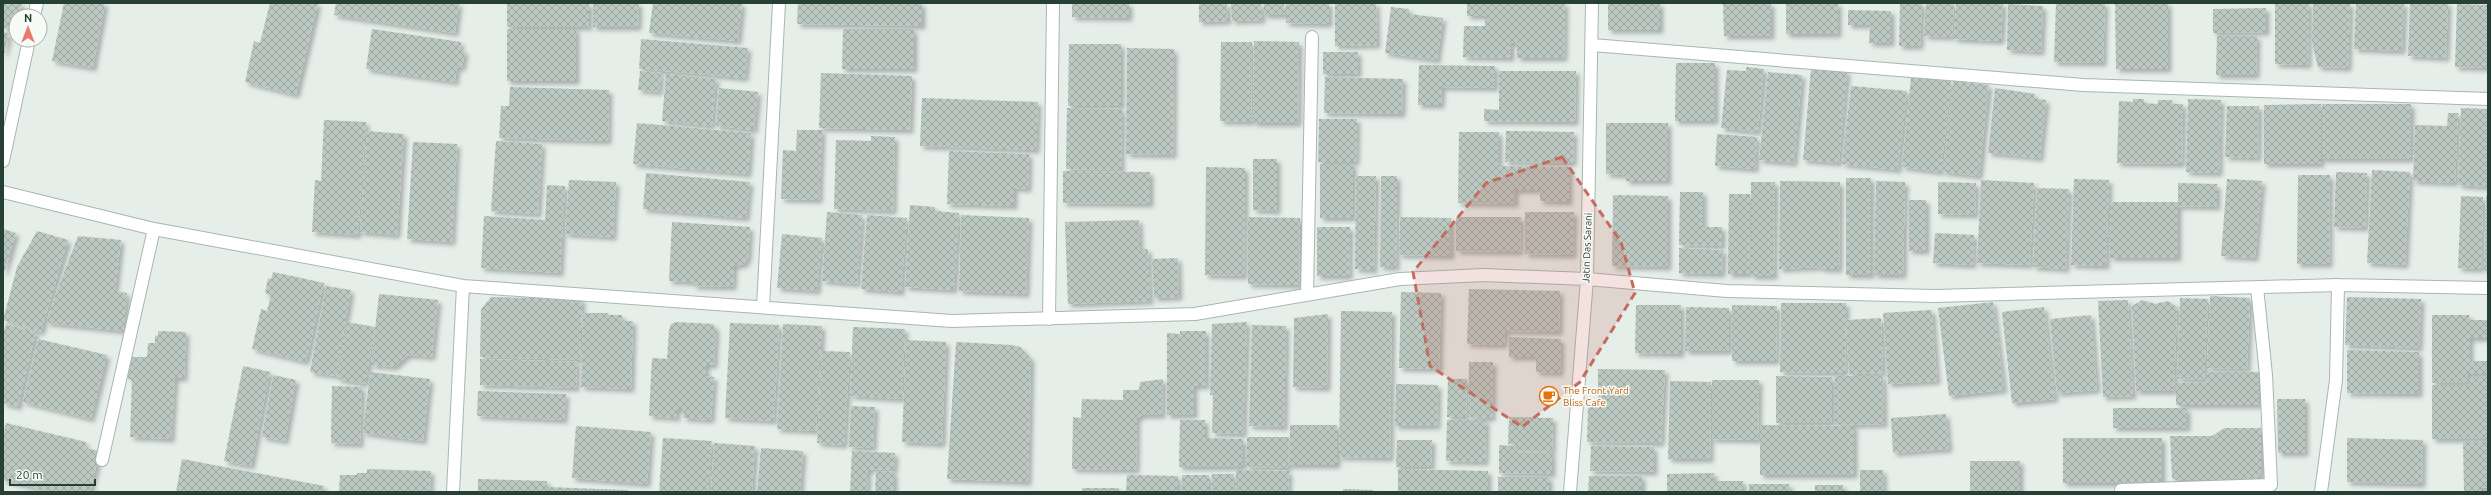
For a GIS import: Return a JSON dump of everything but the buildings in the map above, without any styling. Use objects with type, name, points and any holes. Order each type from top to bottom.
[{"type":"street","points":[[763,306],[779,3]]},
{"type":"street","points":[[1049,319],[1053,3]]},
{"type":"street","name":"Jatin Das Sarani","points":[[1570,492],[1587,279],[1592,3]]},
{"type":"street","points":[[1307,295],[1312,36]]},
{"type":"street","points":[[1592,45],[2083,85],[2488,99]]},
{"type":"street","points":[[3,161],[27,48]]},
{"type":"street","points":[[3,192],[154,229],[463,286],[763,306],[952,321],[1195,314],[1400,279],[1484,275],[1587,279],[1727,291],[1935,296],[2338,285],[2488,288]]},
{"type":"street","points":[[102,460],[154,229]]},
{"type":"street","points":[[2321,492],[2336,380],[2338,285]]},
{"type":"street","points":[[453,492],[463,286]]},
{"type":"street","points":[[2121,492],[2121,490],[2271,485],[2266,375],[2257,287]]},
{"type":"highlighted area","points":[[1562,157],[1621,242],[1635,293],[1580,382],[1522,427],[1430,366],[1413,272],[1486,183]]},
{"type":"place","name":"The Front Yard Bliss Cafe","points":[[1549,396]]}]
